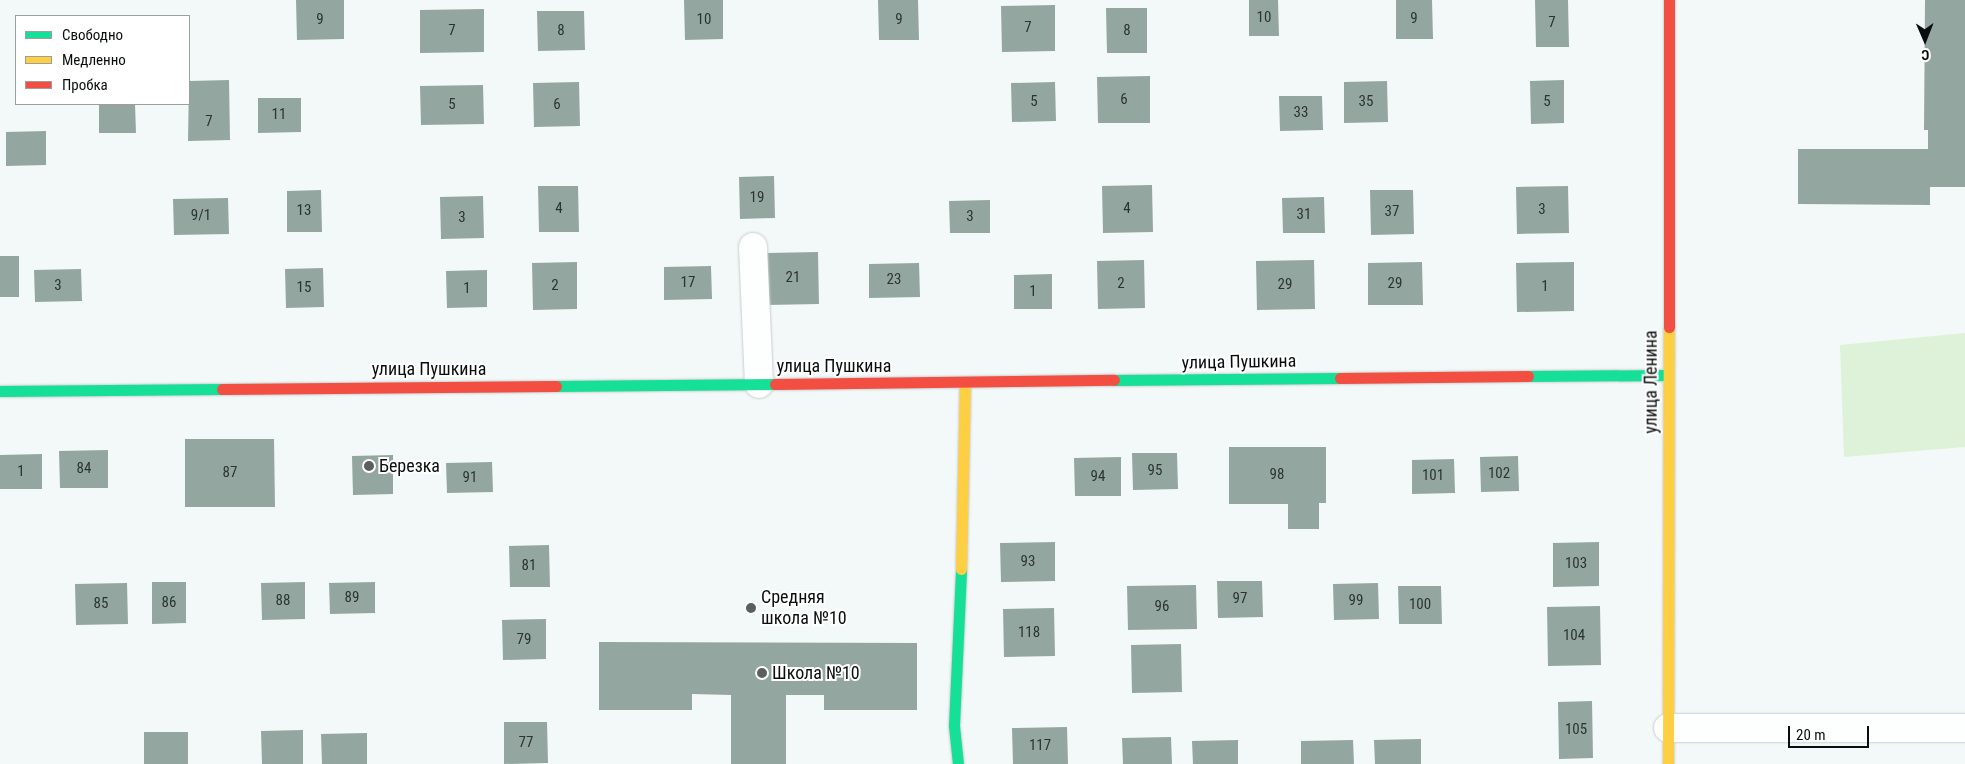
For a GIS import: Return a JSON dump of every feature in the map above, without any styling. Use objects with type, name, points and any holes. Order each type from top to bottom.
[{"type":"street","name":"улица Ленина","points":[[1668,764],[1669,0]]},
{"type":"street","points":[[752,247],[758,384]]},
{"type":"street","name":"улица Пушкина","points":[[0,391],[1668,375]]},
{"type":"street","points":[[958,764],[954,725],[958,676],[965,382]]},
{"type":"street","points":[[1668,728],[1965,728]]},
{"type":"green space","points":[[1965,333],[1965,447],[1844,457],[1840,345]]},
{"type":"building","points":[[296,0],[344,0],[344,39],[297,40]]},
{"type":"building","points":[[684,0],[723,0],[723,39],[685,40]]},
{"type":"building","points":[[878,0],[918,0],[919,40],[879,40]]},
{"type":"building","points":[[1249,0],[1278,0],[1279,36],[1249,36]]},
{"type":"building","points":[[1396,0],[1432,0],[1433,39],[1396,39]]},
{"type":"building","points":[[1535,0],[1568,0],[1569,47],[1536,47]]},
{"type":"building","points":[[1925,0],[1965,0],[1965,187],[1930,187],[1930,205],[1798,204],[1798,149],[1928,149],[1928,130],[1924,130]]},
{"type":"building","points":[[1055,5],[1055,51],[1002,52],[1001,6]]},
{"type":"building","points":[[1106,8],[1147,8],[1147,53],[1107,53]]},
{"type":"building","points":[[484,9],[484,52],[420,53],[420,10]]},
{"type":"building","points":[[537,11],[584,11],[585,50],[538,51]]},
{"type":"building","points":[[1150,76],[1150,123],[1098,123],[1097,77]]},
{"type":"building","points":[[229,80],[230,140],[188,141],[190,81]]},
{"type":"building","points":[[1564,80],[1564,123],[1531,124],[1530,81]]},
{"type":"building","points":[[1387,81],[1388,122],[1344,123],[1344,82]]},
{"type":"building","points":[[579,82],[580,126],[534,127],[533,83]]},
{"type":"building","points":[[1055,82],[1056,121],[1012,122],[1011,83]]},
{"type":"building","points":[[483,85],[484,124],[421,125],[420,86]]},
{"type":"building","points":[[1279,96],[1322,96],[1323,130],[1280,131]]},
{"type":"building","points":[[258,98],[301,98],[301,132],[258,133]]},
{"type":"building","points":[[99,105],[135,105],[136,133],[99,133]]},
{"type":"building","points":[[46,131],[46,165],[6,166],[6,132]]},
{"type":"building","points":[[774,176],[775,218],[740,219],[739,177]]},
{"type":"building","points":[[1152,185],[1153,232],[1103,233],[1102,186]]},
{"type":"building","points":[[538,186],[578,186],[579,232],[539,232]]},
{"type":"building","points":[[1568,186],[1569,233],[1517,234],[1516,187]]},
{"type":"building","points":[[321,190],[322,232],[287,232],[287,191]]},
{"type":"building","points":[[1370,190],[1413,190],[1414,234],[1371,235]]},
{"type":"building","points":[[483,196],[484,238],[441,239],[440,197]]},
{"type":"building","points":[[1324,197],[1325,233],[1283,233],[1282,198]]},
{"type":"building","points":[[228,198],[229,234],[174,235],[173,199]]},
{"type":"building","points":[[990,200],[990,233],[950,233],[949,201]]},
{"type":"building","points":[[818,252],[819,304],[767,305],[767,253]]},
{"type":"building","points":[[0,256],[19,256],[19,297],[0,297]]},
{"type":"building","points":[[1144,260],[1145,308],[1098,309],[1097,261]]},
{"type":"building","points":[[1314,260],[1315,309],[1257,310],[1256,261]]},
{"type":"building","points":[[577,262],[577,309],[533,310],[532,263]]},
{"type":"building","points":[[1422,262],[1423,305],[1368,305],[1368,263]]},
{"type":"building","points":[[1574,262],[1574,311],[1517,312],[1516,263]]},
{"type":"building","points":[[919,263],[920,297],[869,298],[869,264]]},
{"type":"building","points":[[711,266],[712,299],[664,300],[664,267]]},
{"type":"building","points":[[323,268],[324,307],[286,308],[285,269]]},
{"type":"building","points":[[81,269],[82,301],[35,302],[34,270]]},
{"type":"building","points":[[487,270],[487,307],[447,308],[446,271]]},
{"type":"building","points":[[1052,274],[1052,309],[1014,309],[1014,275]]},
{"type":"building","points":[[185,439],[274,439],[275,507],[185,507]]},
{"type":"building","points":[[1229,447],[1326,447],[1326,503],[1319,503],[1319,529],[1288,529],[1288,504],[1229,504]]},
{"type":"building","points":[[108,450],[108,488],[60,488],[59,451]]},
{"type":"building","points":[[1132,453],[1177,453],[1178,489],[1133,490]]},
{"type":"building","points":[[42,454],[42,489],[0,489],[0,455]]},
{"type":"building","points":[[393,455],[393,494],[353,495],[352,456]]},
{"type":"building","points":[[1518,456],[1519,491],[1481,492],[1480,457]]},
{"type":"building","points":[[1121,457],[1121,496],[1075,496],[1074,458]]},
{"type":"building","points":[[1454,459],[1455,493],[1412,494],[1412,460]]},
{"type":"building","points":[[492,462],[493,492],[447,493],[446,463]]},
{"type":"building","points":[[1055,542],[1055,581],[1001,582],[1000,543]]},
{"type":"building","points":[[1599,542],[1599,586],[1553,587],[1553,543]]},
{"type":"building","points":[[549,545],[550,587],[510,587],[509,546]]},
{"type":"building","points":[[1217,581],[1262,581],[1263,617],[1218,618]]},
{"type":"building","points":[[152,582],[186,582],[186,623],[152,624]]},
{"type":"building","points":[[305,582],[305,619],[262,620],[261,583]]},
{"type":"building","points":[[375,582],[375,613],[330,614],[329,583]]},
{"type":"building","points":[[127,583],[128,624],[76,625],[75,584]]},
{"type":"building","points":[[1378,583],[1379,619],[1334,620],[1333,584]]},
{"type":"building","points":[[1196,585],[1197,629],[1128,630],[1127,586]]},
{"type":"building","points":[[1398,586],[1441,586],[1442,624],[1399,624]]},
{"type":"building","points":[[1600,606],[1601,665],[1548,666],[1547,607]]},
{"type":"building","points":[[1054,608],[1055,656],[1004,657],[1003,609]]},
{"type":"building","points":[[546,619],[546,659],[503,660],[502,620]]},
{"type":"building","points":[[599,642],[917,643],[917,710],[824,710],[824,695],[786,695],[786,764],[731,764],[731,695],[692,694],[692,710],[599,710]]},
{"type":"building","points":[[1181,644],[1182,692],[1132,693],[1131,645]]},
{"type":"building","points":[[1592,701],[1593,758],[1559,759],[1558,702]]},
{"type":"building","points":[[504,722],[547,722],[548,763],[504,764]]},
{"type":"building","points":[[1067,727],[1068,764],[1013,764],[1012,728]]},
{"type":"building","points":[[303,730],[303,764],[262,764],[261,731]]},
{"type":"building","points":[[144,732],[188,732],[188,764],[144,764]]},
{"type":"building","points":[[367,733],[367,764],[322,764],[321,734]]},
{"type":"building","points":[[1171,737],[1172,764],[1123,764],[1122,738]]},
{"type":"building","points":[[1421,739],[1421,764],[1375,764],[1374,740]]},
{"type":"building","points":[[1238,740],[1238,764],[1193,764],[1192,741]]},
{"type":"building","points":[[1353,740],[1354,764],[1301,764],[1301,741]]},
{"type":"traffic: fast","points":[[1528,376],[1668,375]]},
{"type":"traffic: fast","points":[[1114,380],[1340,378]]},
{"type":"traffic: fast","points":[[556,386],[775,384]]},
{"type":"traffic: fast","points":[[0,391],[222,389]]},
{"type":"traffic: fast","points":[[958,764],[954,725],[961,569]]},
{"type":"traffic: slow","points":[[1668,764],[1669,327]]},
{"type":"traffic: slow","points":[[961,569],[965,382]]},
{"type":"traffic: jam","points":[[1669,0],[1669,327]]},
{"type":"traffic: jam","points":[[1340,378],[1528,376]]},
{"type":"traffic: jam","points":[[775,384],[1114,380]]},
{"type":"traffic: jam","points":[[222,389],[556,386]]},
{"type":"place","name":"Березка","points":[[369,466]]},
{"type":"place","name":"Средняя школа №10","points":[[751,608]]},
{"type":"place","name":"Школа №10","points":[[762,673]]}]
